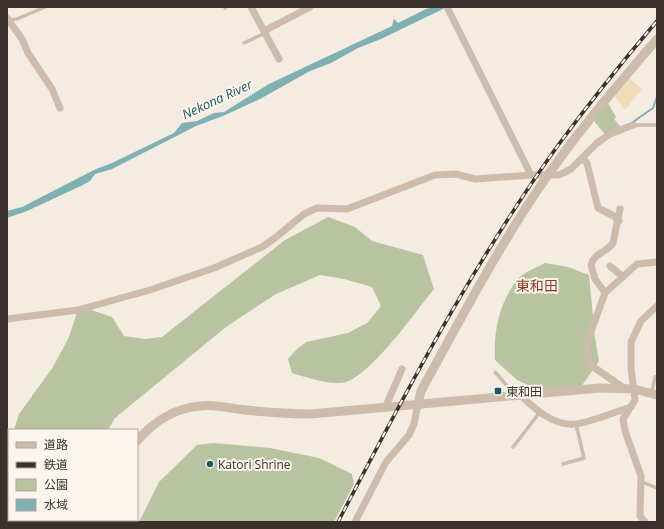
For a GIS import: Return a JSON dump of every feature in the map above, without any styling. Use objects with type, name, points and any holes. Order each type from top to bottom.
[{"type":"street","points":[[251,7],[279,59]]},
{"type":"street","points":[[264,32],[310,7]]},
{"type":"street","points":[[447,7],[531,175]]},
{"type":"street","points":[[8,19],[22,39],[28,53],[52,89],[60,108]]},
{"type":"street","points":[[355,522],[386,462],[409,436],[414,424],[421,391],[517,222],[548,176],[589,120],[657,39]]},
{"type":"street","points":[[7,319],[78,310],[150,290],[214,268],[262,247],[304,214],[318,208],[348,209],[435,175],[456,174],[475,179],[531,175],[558,175],[571,169],[597,143],[610,134],[633,125]]},
{"type":"street","points":[[582,158],[587,163],[598,208],[614,216],[619,221]]},
{"type":"street","points":[[605,293],[595,279],[591,265],[595,256],[610,247],[619,221],[620,209]]},
{"type":"street","points":[[624,388],[595,369],[588,359],[586,345],[605,293],[637,264],[657,262]]},
{"type":"street","points":[[610,266],[623,277]]},
{"type":"street","points":[[645,522],[640,516],[642,482],[625,431],[623,419],[635,400],[631,368],[632,342],[641,322],[657,306]]},
{"type":"street","points":[[385,408],[402,369]]},
{"type":"street","points":[[138,440],[150,426],[180,410],[201,405],[296,414],[385,408],[600,388],[634,389],[655,394]]},
{"type":"street","points":[[518,396],[540,412],[558,422],[576,424],[631,407]]},
{"type":"lane","points":[[8,19],[17,19],[45,7]]},
{"type":"lane","points":[[244,43],[264,32]]},
{"type":"lane","points":[[633,125],[657,125]]},
{"type":"lane","points":[[495,372],[518,396]]},
{"type":"lane","points":[[655,394],[655,377],[657,376]]},
{"type":"lane","points":[[513,446],[540,412]]},
{"type":"lane","points":[[563,464],[584,458],[576,424]]},
{"type":"lane","points":[[642,482],[657,488]]},
{"type":"green space","points":[[608,103],[616,117],[614,119],[620,126],[605,134],[593,120]]},
{"type":"green space","points":[[328,217],[355,227],[372,241],[423,255],[434,289],[381,355],[357,377],[346,382],[334,383],[292,373],[288,359],[306,342],[348,333],[367,323],[381,306],[372,287],[344,279],[320,275],[276,294],[226,327],[115,418],[109,429],[14,429],[19,414],[53,367],[69,337],[79,306],[112,317],[124,336],[145,339],[162,337],[285,240]]},
{"type":"green space","points":[[545,263],[568,267],[589,275],[595,338],[599,361],[576,394],[539,390],[517,380],[495,360],[495,338],[499,315],[508,294],[521,276]]},
{"type":"green space","points":[[214,443],[270,448],[319,458],[352,474],[354,484],[334,522],[139,522],[159,482],[197,445]]},
{"type":"sand","points":[[628,77],[642,89],[625,110],[614,95]]},
{"type":"water","points":[[433,7],[447,7],[381,39],[358,48],[331,63],[310,71],[260,99],[223,116],[196,126],[112,169],[95,174],[90,181],[83,185],[27,211],[7,218],[7,211],[22,207],[96,169],[112,163],[174,133],[182,123],[197,121],[214,113],[224,112],[269,84],[392,26],[394,19],[398,23]]},
{"type":"waterway","points":[[633,122],[653,108],[657,97]]},
{"type":"railway","points":[[338,522],[415,377],[469,281],[498,235],[559,144],[657,21]]},
{"type":"place","name":"東和田","points":[[498,391]]},
{"type":"place","name":"Katori Shrine","points":[[210,464]]},
{"type":"district","name":"東和田","points":[[537,285]]},
{"type":"water label","name":"Nekona River","points":[[217,99]]}]
